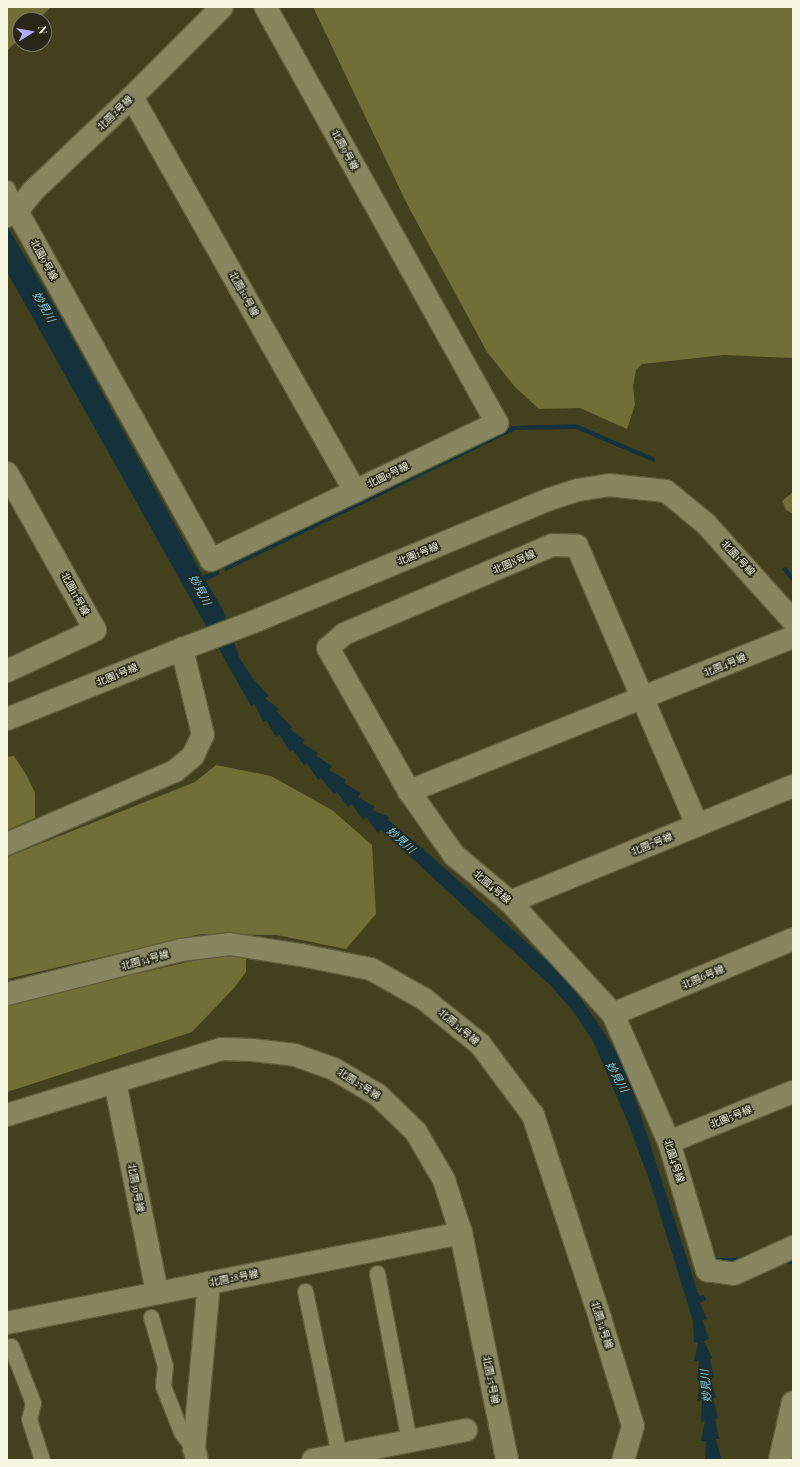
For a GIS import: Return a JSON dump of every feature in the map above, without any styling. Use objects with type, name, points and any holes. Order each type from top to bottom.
[{"type":"street","name":"北園2号線","points":[[12,213],[34,190],[132,97],[222,7]]},
{"type":"street","name":"北園9号線","points":[[12,213],[211,560],[497,423],[265,7]]},
{"type":"street","name":"北園10号線","points":[[132,97],[355,491]]},
{"type":"street","name":"北園11号線","points":[[7,473],[95,630],[7,671]]},
{"type":"street","name":"北園1号線","points":[[7,719],[253,622],[550,499],[578,490],[609,486],[666,491],[706,524],[793,620]]},
{"type":"street","name":"北園8号線","points":[[409,791],[328,648],[344,634],[553,545],[577,546],[697,825]]},
{"type":"street","name":"北園4号線","points":[[793,637],[409,791],[454,855],[510,902],[613,1014],[669,1142],[707,1270],[734,1274],[793,1247]]},
{"type":"street","points":[[7,844],[175,771],[193,756],[203,735],[182,649]]},
{"type":"street","name":"北園7号線","points":[[510,902],[793,786]]},
{"type":"street","name":"北園6号線","points":[[613,1014],[793,940]]},
{"type":"street","name":"北園34号線","points":[[7,994],[181,950],[229,944],[301,955],[370,969],[424,999],[480,1044],[533,1115],[600,1318],[633,1426],[623,1460]]},
{"type":"street","name":"北園25号線","points":[[7,1115],[221,1049],[252,1050],[295,1055],[334,1069],[378,1095],[416,1132],[444,1180],[461,1233],[507,1460]]},
{"type":"street","name":"北園39号線","points":[[115,1082],[157,1293]]},
{"type":"street","name":"北園5号線","points":[[669,1142],[793,1092]]},
{"type":"street","name":"北園28号線","points":[[7,1323],[461,1233]]},
{"type":"street","points":[[196,1454],[209,1283]]},
{"type":"street","points":[[780,1460],[793,1402]]},
{"type":"street","points":[[322,1458],[466,1430]]},
{"type":"lane","points":[[7,188],[12,213]]},
{"type":"lane","points":[[377,1273],[409,1441]]},
{"type":"lane","points":[[305,1291],[322,1458]]},
{"type":"lane","points":[[151,1317],[165,1366],[163,1386],[181,1432],[196,1454]]},
{"type":"lane","points":[[11,1346],[33,1403],[29,1419],[42,1460]]},
{"type":"shaded area","points":[[7,7],[51,7],[46,12],[12,12],[12,46],[7,51]]},
{"type":"shaded area","points":[[313,7],[793,7],[793,358],[724,355],[642,364],[636,370],[633,386],[635,405],[627,429],[580,408],[539,409],[515,387],[487,352],[407,204]]},
{"type":"shaded area","points":[[793,492],[793,514],[786,510],[782,501]]},
{"type":"shaded area","points":[[14,756],[27,776],[35,793],[35,818],[7,830],[7,757]]},
{"type":"shaded area","points":[[216,765],[271,776],[332,810],[372,845],[376,914],[346,949],[277,935],[201,934],[7,979],[7,857],[195,782]]},
{"type":"shaded area","points":[[235,956],[246,959],[246,972],[234,988],[192,1032],[7,1092],[7,1005],[210,957]]},
{"type":"water","name":"妙見川","points":[[7,226],[55,307],[203,576],[217,569],[220,574],[206,581],[222,608],[240,659],[255,681],[269,696],[265,698],[279,709],[276,711],[292,727],[290,729],[305,740],[302,743],[318,753],[316,756],[332,766],[329,770],[346,780],[344,783],[361,793],[358,797],[375,807],[372,810],[389,817],[388,820],[429,854],[566,978],[602,1029],[619,1057],[633,1091],[699,1296],[704,1295],[706,1300],[700,1303],[707,1319],[702,1320],[709,1339],[704,1341],[712,1358],[710,1359],[714,1377],[711,1379],[716,1398],[713,1398],[718,1418],[715,1419],[719,1439],[716,1439],[721,1458],[716,1460],[705,1460],[706,1441],[701,1441],[705,1421],[701,1422],[702,1400],[697,1401],[701,1380],[697,1381],[699,1361],[694,1361],[698,1343],[694,1342],[693,1321],[650,1182],[628,1123],[593,1041],[573,1011],[551,986],[381,830],[378,833],[366,817],[363,820],[352,804],[348,807],[337,792],[334,794],[321,778],[318,780],[307,763],[304,765],[293,750],[290,752],[280,735],[276,737],[266,720],[263,722],[255,704],[251,706],[7,272]]},
{"type":"water","points":[[576,424],[655,458],[654,462],[576,429],[515,430],[226,571],[223,566],[513,426]]},
{"type":"water","points":[[786,567],[793,576],[793,583],[782,569]]},
{"type":"water","points":[[710,1258],[793,1258],[793,1264],[710,1264]]}]
